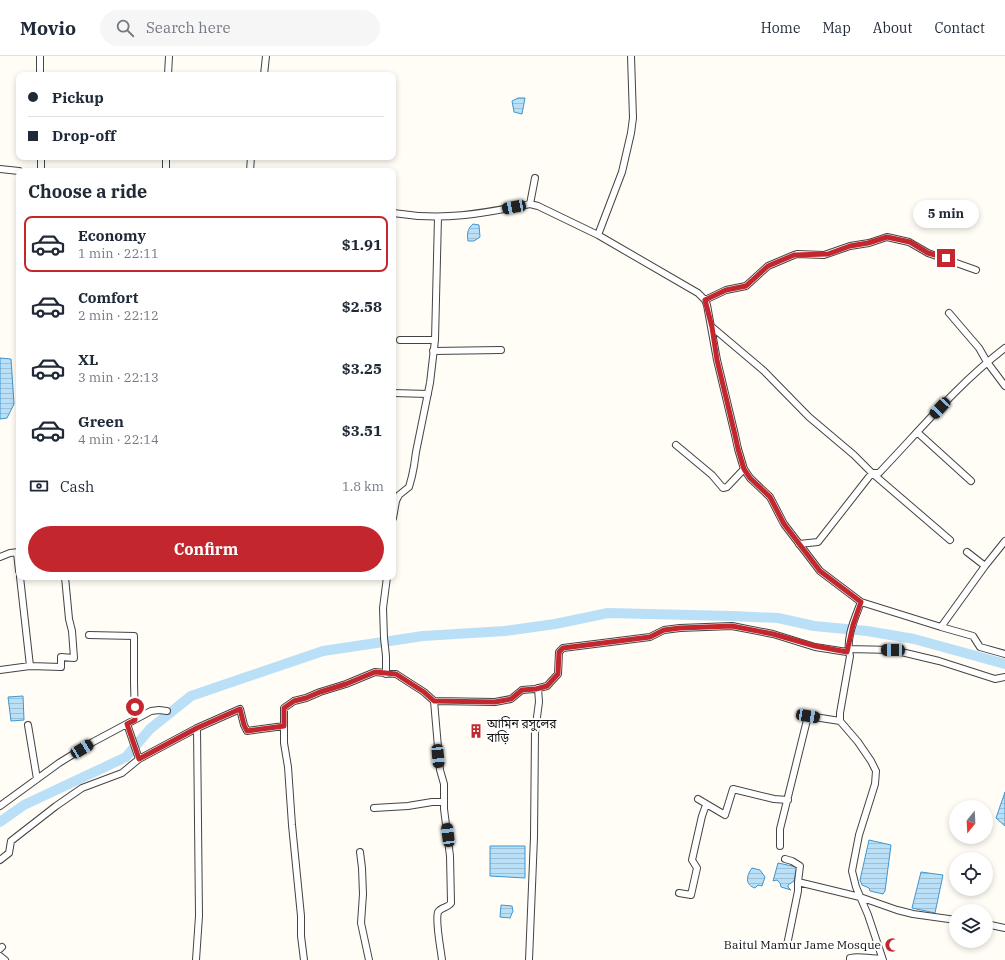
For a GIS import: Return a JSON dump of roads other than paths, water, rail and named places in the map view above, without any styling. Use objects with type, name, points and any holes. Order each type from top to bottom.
[{"type":"street","points":[[40,56],[40,72]]},
{"type":"street","points":[[168,72],[169,56]]},
{"type":"street","points":[[264,72],[266,56]]},
{"type":"street","points":[[598,235],[622,172],[631,133],[633,118],[631,56]]},
{"type":"street","points":[[0,169],[16,171]]},
{"type":"street","points":[[530,204],[535,178]]},
{"type":"street","points":[[396,214],[415,217],[438,218],[461,216],[530,204],[538,206],[598,235],[698,293],[705,300],[712,327],[717,360],[744,469],[750,478],[770,497],[784,524],[820,571],[861,602],[973,636],[980,647],[1005,654]]},
{"type":"street","points":[[396,501],[399,494],[409,487],[428,394],[434,340],[438,218]]},
{"type":"street","points":[[705,300],[726,290],[746,286],[768,266],[794,255],[828,254],[850,246],[868,243],[887,237],[910,242],[928,253],[976,270]]},
{"type":"street","points":[[948,313],[979,348],[987,362],[1005,386]]},
{"type":"street","points":[[712,327],[764,371],[809,416],[854,455],[872,473],[950,540]]},
{"type":"street","points":[[400,340],[434,340]]},
{"type":"street","points":[[872,473],[879,473],[940,408],[987,362],[1005,348]]},
{"type":"street","points":[[433,351],[501,350]]},
{"type":"street","points":[[396,393],[428,394]]},
{"type":"street","points":[[917,432],[971,481]]},
{"type":"street","points":[[676,445],[712,475],[723,488],[727,487],[744,469]]},
{"type":"street","points":[[799,544],[818,542],[872,473]]},
{"type":"street","points":[[941,627],[1005,540]]},
{"type":"street","points":[[967,552],[985,566]]},
{"type":"street","points":[[0,557],[16,553]]},
{"type":"street","points":[[20,580],[30,666]]},
{"type":"street","points":[[0,670],[30,666],[61,667],[61,657],[74,658],[65,580]]},
{"type":"street","points":[[386,674],[383,608],[387,580]]},
{"type":"street","points":[[840,721],[840,713],[850,656],[848,649],[853,625],[861,602]]},
{"type":"street","points":[[304,960],[301,936],[301,909],[292,826],[288,767],[284,743],[284,708],[294,701],[346,684],[375,672],[396,674],[424,692],[434,701],[495,702],[511,699],[522,690],[547,686],[558,674],[559,652],[563,648],[650,637],[664,630],[732,626],[773,634],[825,649],[847,652],[848,649],[893,650],[939,661],[995,679],[1005,677]]},
{"type":"street","points":[[89,635],[134,636],[135,720]]},
{"type":"street","points":[[529,960],[535,816],[535,732],[539,702],[538,688]]},
{"type":"street","points":[[434,701],[440,770],[444,784],[444,802],[450,856],[451,904],[441,909],[438,914],[438,930],[442,960]]},
{"type":"street","points":[[0,860],[9,853],[11,841],[82,788],[122,773],[139,759],[197,728],[240,709],[247,731],[284,726]]},
{"type":"street","points":[[0,806],[73,754],[151,711],[167,711]]},
{"type":"street","points":[[780,846],[780,829],[808,716],[840,721],[858,742],[876,771],[875,784],[860,835],[852,871],[856,887],[868,915],[882,959],[855,957],[850,958],[850,960]]},
{"type":"street","points":[[127,724],[139,759]]},
{"type":"street","points":[[28,726],[37,779]]},
{"type":"street","points":[[196,960],[199,916],[197,728]]},
{"type":"street","points":[[698,799],[725,815],[733,789],[788,800]]},
{"type":"street","points":[[374,808],[444,802]]},
{"type":"street","points":[[679,894],[691,895],[697,868],[692,860],[706,805]]},
{"type":"street","points":[[360,852],[363,894],[361,923],[369,960]]},
{"type":"street","points":[[785,859],[800,866],[798,891],[787,945]]},
{"type":"street","points":[[798,882],[860,897],[913,914],[949,919]]},
{"type":"street","points":[[993,925],[1005,928]]},
{"type":"street","points":[[0,956],[5,960]]},
{"type":"water","points":[[518,98],[525,98],[522,114],[514,112],[512,101]]},
{"type":"water","points":[[473,224],[479,225],[480,237],[474,241],[468,241],[468,232]]},
{"type":"water","points":[[0,358],[11,359],[14,404],[7,418],[0,419]]},
{"type":"water","points":[[23,696],[24,720],[11,721],[8,697]]},
{"type":"water","points":[[1005,792],[1005,826],[996,818]]},
{"type":"water","points":[[869,840],[891,845],[885,891],[883,894],[870,891],[869,888],[862,885],[860,880]]},
{"type":"water","points":[[490,846],[525,846],[525,878],[490,876]]},
{"type":"water","points":[[778,863],[797,867],[794,881],[788,885],[791,890],[781,887],[777,880],[773,881]]},
{"type":"water","points":[[752,868],[760,870],[765,877],[762,886],[758,885],[755,888],[749,885],[748,877]]},
{"type":"water","points":[[921,872],[943,875],[935,913],[912,908]]},
{"type":"water","points":[[501,905],[512,906],[513,911],[510,918],[500,917]]},
{"type":"waterway","points":[[0,822],[24,805],[126,757],[150,729],[191,696],[323,651],[423,636],[505,631],[555,624],[608,613],[778,618],[814,626],[867,631],[914,639],[1005,664]]},
{"type":"place","name":"আমিন রসুলের বাড়ি","points":[[476,731]]},
{"type":"place","name":"Baitul Mamur Jame Mosque","points":[[892,945]]}]
